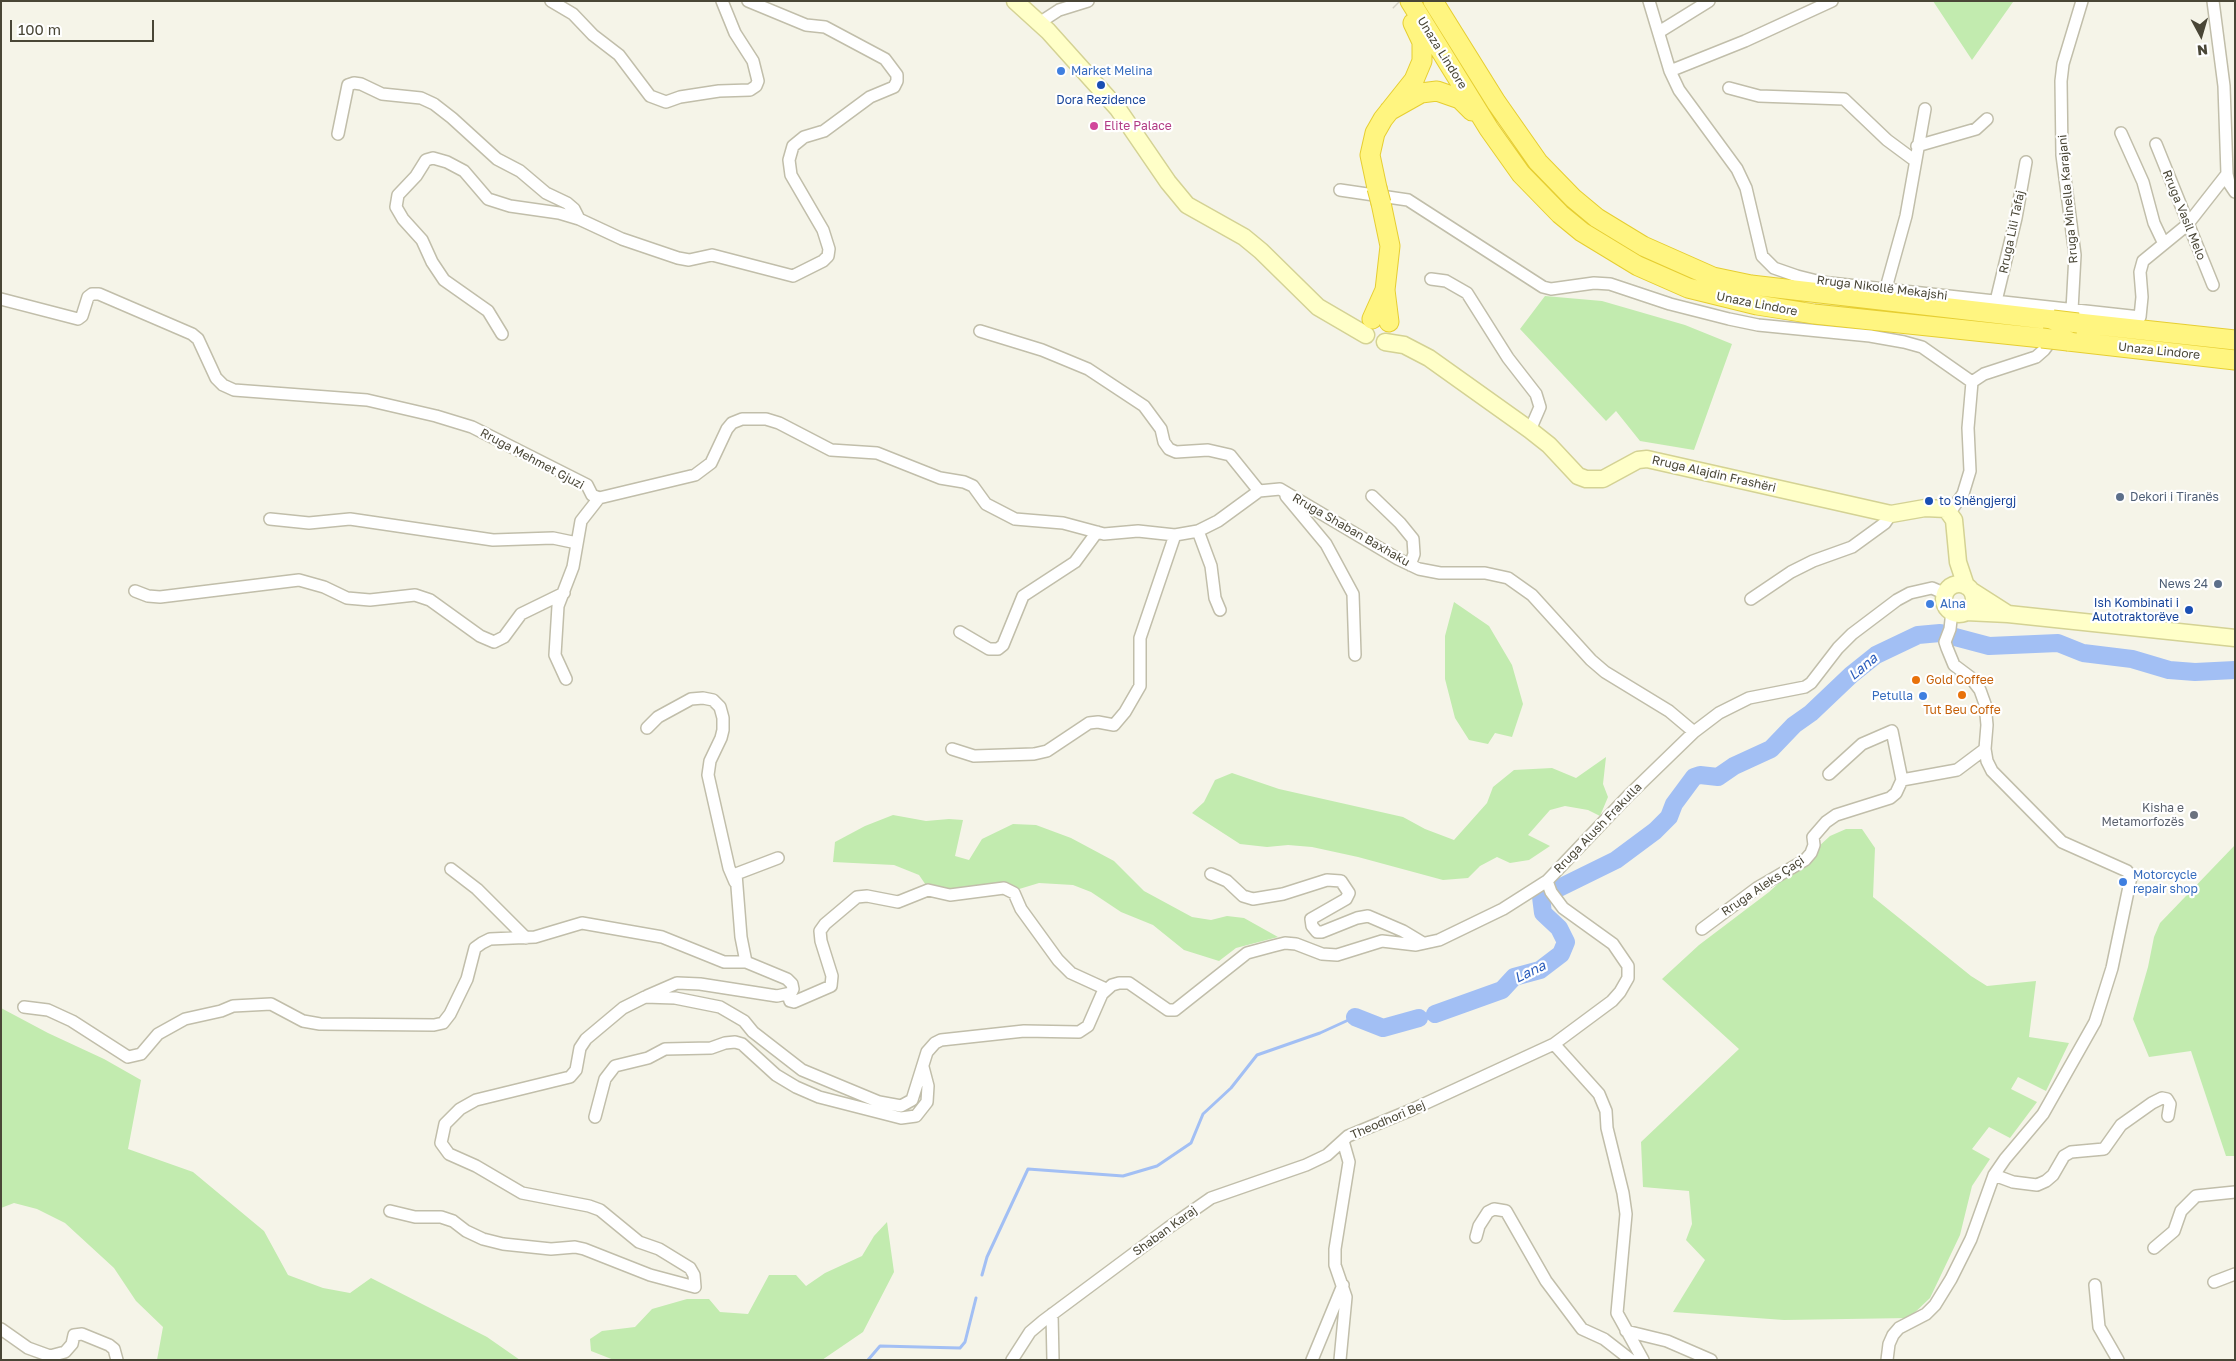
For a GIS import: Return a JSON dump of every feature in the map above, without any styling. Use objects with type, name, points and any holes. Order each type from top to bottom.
[{"type":"highway","name":"Unaza Lindore","points":[[1410,1],[1489,129],[1538,193],[1582,232],[1638,266],[1669,282],[1725,299],[1814,314],[2235,360]]},
{"type":"highway","points":[[1378,329],[1390,246],[1372,173],[1371,150],[1377,129],[1414,80],[1423,56],[1421,37],[1400,2]]},
{"type":"highway","name":"Unaza Lindore","points":[[1437,5],[1501,109],[1538,162],[1573,198],[1591,213],[1643,246],[1713,277],[1751,285],[2053,320],[2075,316],[2235,340]]},
{"type":"highway","points":[[1390,111],[1414,97],[1428,92],[1445,92],[1460,99],[1472,111],[1524,182],[1566,223],[1589,241],[1630,266],[1658,280],[1669,282]]},
{"type":"main road","name":"Rruga Alajdin Frashëri","points":[[1014,1],[1039,22],[1118,109],[1168,182],[1187,205],[1249,241],[1318,307],[1344,321],[1378,329],[1429,358],[1549,445],[1578,476],[1586,479],[1603,479],[1638,460],[1647,459],[1892,514],[1935,508],[1950,512]]},
{"type":"main road","points":[[1950,512],[1954,520],[1959,589],[1946,604],[1959,612],[2008,614],[2235,638]]},
{"type":"main road","points":[[1959,589],[1974,600],[1959,612]]},
{"type":"main road","points":[[1959,589],[2008,614]]},
{"type":"street","points":[[551,1],[573,14],[593,35],[619,55],[650,96],[666,102],[680,97],[719,91],[750,90],[756,86],[758,81],[753,61],[734,34],[722,1]]},
{"type":"street","points":[[502,334],[488,311],[444,280],[432,262],[422,240],[399,214],[396,207],[398,195],[416,176],[426,160],[433,158],[447,162],[464,171],[488,199],[510,206],[559,213],[579,219],[622,239],[678,258],[689,260],[712,255],[785,275],[800,273],[828,256],[829,249],[823,230],[791,175],[789,160],[793,146],[804,137],[824,131],[870,97],[894,87],[897,75],[885,59],[825,28],[806,24],[748,1]]},
{"type":"street","points":[[1039,22],[1058,10],[1088,1]]},
{"type":"street","name":"Rruga Nikollë Mekajshi","points":[[1649,1],[1670,71],[1680,90],[1737,169],[1750,197],[1756,236],[1762,256],[1774,268],[1821,282],[1996,301],[2075,316],[2140,317],[2142,298],[2141,266],[2148,256],[2164,244]]},
{"type":"street","points":[[1658,32],[1709,1]]},
{"type":"street","points":[[1670,71],[1746,41],[1832,1]]},
{"type":"street","name":"Rruga Minella Karajani","points":[[2075,316],[2075,256],[2062,155],[2061,81],[2063,64],[2082,1]]},
{"type":"street","points":[[2214,1],[2224,86],[2227,174],[2235,192]]},
{"type":"street","points":[[338,134],[348,85],[354,82],[382,94],[420,98],[434,104],[452,118],[496,159],[520,171],[546,193],[574,208],[579,219]]},
{"type":"street","points":[[1729,88],[1759,96],[1844,98],[1887,140],[1914,160]]},
{"type":"street","points":[[1886,288],[1906,216],[1914,160],[1925,109]]},
{"type":"street","points":[[1917,146],[1976,128],[1987,119]]},
{"type":"street","points":[[2121,133],[2143,182],[2154,223],[2164,244],[2187,225],[2227,174]]},
{"type":"street","name":"Rruga Vasil Melo","points":[[2156,144],[2187,225],[2213,285]]},
{"type":"street","name":"Rruga Lili Tafaj","points":[[1996,301],[2016,218],[2026,162]]},
{"type":"street","points":[[1340,190],[1408,200],[1543,287],[1550,289],[1594,283],[1610,284],[1670,304],[1758,325],[1870,336],[1904,342],[1922,347],[1972,382]]},
{"type":"street","points":[[1431,279],[1446,281],[1467,293],[1508,358],[1536,394],[1540,407],[1530,430]]},
{"type":"street","name":"Rruga Mehmet Gjuzi","points":[[1,299],[7,299],[78,319],[82,316],[88,297],[92,294],[99,294],[192,334],[198,339],[216,378],[223,385],[234,390],[367,400],[436,416],[472,427],[587,485],[592,495],[599,498]]},
{"type":"street","points":[[1972,382],[1984,374],[2036,357],[2075,316]]},
{"type":"street","points":[[980,331],[1042,350],[1088,369],[1144,406],[1161,429],[1164,442],[1169,449],[1176,452],[1208,450],[1230,455],[1258,492]]},
{"type":"street","points":[[1950,512],[1963,494],[1970,471],[1968,428],[1972,382]]},
{"type":"street","points":[[566,679],[555,655],[555,622],[558,606],[573,567],[582,521],[599,498],[694,475],[711,463],[727,429],[732,423],[742,419],[766,419],[779,423],[830,450],[877,453],[908,467],[940,478],[964,482],[973,486],[986,504],[1015,519],[1063,523],[1115,535],[1138,531],[1175,535],[1198,531],[1218,520],[1258,492],[1280,489],[1326,544],[1353,594],[1355,655]]},
{"type":"street","name":"Rruga Shaban Baxhaku","points":[[1280,489],[1419,569],[1440,572],[1485,573],[1508,578],[1532,595],[1591,660],[1605,672],[1669,711],[1694,732]]},
{"type":"street","points":[[1372,496],[1413,539],[1414,554],[1410,565]]},
{"type":"street","points":[[1751,599],[1790,572],[1813,561],[1852,547],[1885,523],[1892,514]]},
{"type":"street","points":[[270,519],[309,522],[350,519],[493,540],[553,538],[577,543]]},
{"type":"street","points":[[1198,531],[1211,566],[1216,598],[1220,610]]},
{"type":"street","points":[[960,632],[978,640],[989,649],[998,649],[1003,645],[1023,596],[1075,562],[1097,532]]},
{"type":"street","points":[[952,749],[974,756],[1034,754],[1047,751],[1089,723],[1098,722],[1114,725],[1125,712],[1140,686],[1140,638],[1175,535]]},
{"type":"street","points":[[135,591],[148,596],[160,597],[299,580],[324,587],[347,598],[370,600],[415,595],[430,600],[480,636],[494,642],[504,637],[521,614],[564,593]]},
{"type":"street","name":"Rruga Alush Frakulla","points":[[1554,1044],[1588,1020],[1620,992],[1628,978],[1628,966],[1613,944],[1563,908],[1555,898],[1547,881],[1628,796],[1694,732],[1742,701],[1759,695],[1800,689],[1811,683],[1838,648],[1868,621],[1897,600],[1920,589],[1959,589]]},
{"type":"street","points":[[1887,1360],[1889,1344],[1893,1335],[1899,1328],[1926,1314],[1935,1305],[1951,1279],[1971,1239],[1994,1175],[2043,1114],[2095,1022],[2112,968],[2131,877],[2127,871],[2068,844],[2055,836],[2032,810],[1992,771],[1987,762],[1985,749],[1987,724],[1985,704],[1980,690],[1970,677],[1954,665],[1945,642],[1959,612]]},
{"type":"street","points":[[647,728],[658,717],[691,699],[703,698],[712,700],[720,707],[723,718],[723,730],[710,761],[708,775],[729,868],[735,882],[741,918],[741,937],[746,962]]},
{"type":"street","points":[[1829,774],[1862,744],[1892,731],[1902,780],[1957,770],[1985,749]]},
{"type":"street","name":"Rruga Aleks Çaçi","points":[[1702,929],[1757,888],[1805,860],[1814,845],[1812,837],[1826,822],[1836,815],[1890,798],[1900,788],[1902,780]]},
{"type":"street","points":[[735,882],[736,874],[743,870],[778,858]]},
{"type":"street","points":[[451,868],[477,889],[526,938]]},
{"type":"street","points":[[1211,874],[1227,881],[1243,896],[1253,899],[1283,894],[1328,880],[1342,881],[1349,893],[1346,899],[1311,919],[1312,926],[1317,932],[1368,916],[1403,931],[1424,944]]},
{"type":"street","points":[[646,997],[675,998],[720,1007],[744,1022],[753,1032],[802,1070],[879,1102],[900,1106],[909,1103],[914,1096],[927,1052],[941,1040],[1009,1032],[1069,1033],[1084,1030],[1095,1013],[1106,988],[1119,983],[1128,983],[1168,1010],[1175,1010],[1247,953],[1285,943],[1296,944],[1322,954],[1337,955],[1382,940],[1424,944],[1439,940],[1503,909],[1547,881]]},
{"type":"street","points":[[788,994],[790,1000],[794,1002],[831,986],[832,976],[820,931],[825,924],[857,897],[867,896],[898,902],[925,890],[950,895],[1004,888],[1014,893],[1021,909],[1058,960],[1071,973],[1106,988]]},
{"type":"street","points":[[24,1007],[48,1010],[72,1021],[128,1058],[141,1054],[158,1034],[185,1019],[221,1011],[233,1006],[271,1004],[304,1021],[320,1024],[434,1025],[443,1023],[450,1014],[467,979],[475,948],[490,939],[526,938],[582,923],[662,937],[724,962],[746,962],[787,979],[792,984],[793,990],[788,994],[777,996],[700,984],[677,984],[623,1008],[586,1039],[580,1048],[576,1070],[570,1077],[476,1100],[452,1115],[443,1129],[441,1143],[443,1148],[455,1158],[476,1166],[522,1193],[589,1206],[600,1210],[639,1242],[659,1249],[690,1268],[694,1275],[694,1287],[650,1275],[584,1249],[575,1247],[551,1249],[503,1244],[483,1239],[454,1221],[441,1218],[415,1217],[390,1211]]},
{"type":"street","points":[[595,1117],[605,1079],[615,1066],[648,1058],[665,1049],[711,1048],[735,1042],[742,1044],[776,1074],[796,1087],[825,1098],[901,1118],[916,1116],[927,1102],[928,1086],[923,1066]]},
{"type":"street","points":[[1554,1044],[1599,1094],[1606,1112],[1607,1128],[1623,1193],[1626,1214],[1617,1313],[1643,1360]]},
{"type":"street","name":"Theodhori Bej","points":[[1340,1360],[1346,1311],[1343,1286],[1335,1265],[1334,1249],[1349,1162],[1343,1141],[1348,1136],[1411,1110],[1554,1044]]},
{"type":"street","points":[[1994,1175],[2013,1182],[2037,1185],[2046,1181],[2064,1156],[2071,1152],[2104,1149],[2121,1125],[2152,1103],[2167,1098],[2170,1104],[2168,1116]]},
{"type":"street","name":"Shaban Karaj","points":[[1012,1360],[1030,1332],[1052,1314],[1211,1198],[1306,1165],[1327,1155],[1343,1141]]},
{"type":"street","points":[[2154,1248],[2174,1231],[2181,1211],[2196,1196],[2235,1192]]},
{"type":"street","points":[[1476,1237],[1479,1226],[1488,1212],[1494,1208],[1506,1211],[1546,1281],[1582,1329],[1604,1340],[1631,1360]]},
{"type":"street","points":[[2214,1282],[2235,1274]]},
{"type":"street","points":[[2095,1285],[2100,1327],[2118,1360]]},
{"type":"street","points":[[1312,1360],[1343,1286]]},
{"type":"street","points":[[1052,1314],[1053,1360]]},
{"type":"street","points":[[1,1329],[28,1348],[50,1356],[61,1355],[72,1344],[74,1335],[82,1334],[109,1345],[114,1349],[117,1360]]},
{"type":"street","points":[[1626,1330],[1667,1341],[1711,1360]]},
{"type":"green space","points":[[1933,1],[2013,1],[2013,2],[1972,60]]},
{"type":"green space","points":[[1545,296],[1602,301],[1685,325],[1732,344],[1694,450],[1640,441],[1616,411],[1606,421],[1520,329]]},
{"type":"green space","points":[[1454,602],[1489,626],[1512,665],[1523,704],[1512,737],[1495,733],[1488,744],[1469,740],[1455,718],[1445,679],[1445,636]]},
{"type":"green space","points":[[1606,757],[1603,784],[1608,797],[1600,816],[1588,810],[1565,806],[1550,810],[1528,835],[1550,846],[1529,860],[1510,863],[1497,857],[1480,866],[1468,878],[1443,880],[1358,857],[1312,847],[1288,845],[1267,847],[1240,844],[1192,813],[1204,802],[1215,780],[1232,773],[1279,789],[1403,817],[1425,829],[1454,840],[1487,803],[1493,787],[1514,770],[1552,768],[1576,778]]},
{"type":"green space","points":[[893,815],[926,821],[963,820],[955,856],[969,860],[982,839],[1013,824],[1036,825],[1071,838],[1114,861],[1144,891],[1192,917],[1211,920],[1227,916],[1244,918],[1278,937],[1236,948],[1219,961],[1184,950],[1153,925],[1121,912],[1091,892],[1073,885],[1039,883],[1006,893],[943,900],[930,891],[919,875],[894,865],[833,862],[835,842],[865,826]]},
{"type":"green space","points":[[1846,829],[1862,829],[1875,848],[1873,897],[1971,976],[1987,986],[2036,981],[2029,1037],[2069,1043],[2046,1091],[2018,1077],[2011,1089],[2037,1102],[2010,1138],[1989,1127],[1972,1149],[1990,1159],[1972,1186],[1960,1235],[1930,1298],[1909,1318],[1784,1320],[1673,1312],[1705,1260],[1686,1240],[1692,1224],[1689,1191],[1643,1187],[1641,1142],[1739,1049],[1662,979],[1699,945],[1769,892],[1830,836]]},
{"type":"green space","points":[[2235,845],[2235,1156],[2226,1156],[2191,1051],[2149,1057],[2133,1019],[2148,967],[2154,937],[2160,923]]},
{"type":"green space","points":[[1,1008],[48,1033],[104,1059],[141,1080],[128,1149],[193,1172],[264,1231],[288,1275],[323,1288],[350,1293],[371,1278],[487,1337],[520,1360],[157,1360],[163,1327],[136,1301],[114,1268],[65,1223],[37,1209],[14,1203],[1,1208]]},
{"type":"green space","points":[[887,1222],[894,1272],[863,1332],[822,1360],[614,1360],[591,1351],[590,1339],[602,1331],[635,1327],[652,1309],[687,1299],[709,1299],[720,1312],[748,1314],[769,1275],[796,1275],[806,1286],[825,1273],[862,1256],[874,1236]]},
{"type":"waterway","name":"Lana","points":[[1559,888],[1616,860],[1655,831],[1669,817],[1674,804],[1694,777],[1700,775],[1718,777],[1734,766],[1771,749],[1794,725],[1811,713],[1851,675],[1876,655],[1918,635],[1940,633],[1989,646],[2058,643],[2083,653],[2132,659],[2169,670],[2195,672],[2235,670]]},
{"type":"waterway","name":"Lana","points":[[1435,1014],[1502,990],[1514,977],[1540,970],[1561,954],[1566,942],[1559,928],[1543,913],[1541,897],[1543,896]]},
{"type":"waterway","points":[[982,1275],[987,1257],[1028,1169],[1123,1176],[1157,1166],[1191,1143],[1203,1114],[1231,1088],[1257,1055],[1320,1033],[1355,1017]]},
{"type":"waterway","name":"Lana","points":[[1355,1017],[1383,1028],[1419,1018]]},
{"type":"waterway","points":[[868,1360],[880,1346],[960,1348],[965,1342],[976,1298]]},
{"type":"place","name":"Market Melina","points":[[1061,71]]},
{"type":"place","name":"Dora Rezidence","points":[[1101,85]]},
{"type":"place","name":"Elite Palace","points":[[1094,126]]},
{"type":"place","name":"Dekori i Tiranës","points":[[2120,497]]},
{"type":"place","name":"to Shëngjergj","points":[[1929,501]]},
{"type":"place","name":"News 24","points":[[2218,584]]},
{"type":"place","name":"Alna","points":[[1930,604]]},
{"type":"place","name":"Ish Kombinati i Autotraktorëve","points":[[2189,610]]},
{"type":"place","name":"Gold Coffee","points":[[1916,680]]},
{"type":"place","name":"Tut Beu Coffe","points":[[1962,695]]},
{"type":"place","name":"Petulla","points":[[1923,696]]},
{"type":"place","name":"Kisha e Metamorfozës","points":[[2194,815]]},
{"type":"place","name":"Motorcycle repair shop","points":[[2123,882]]}]
